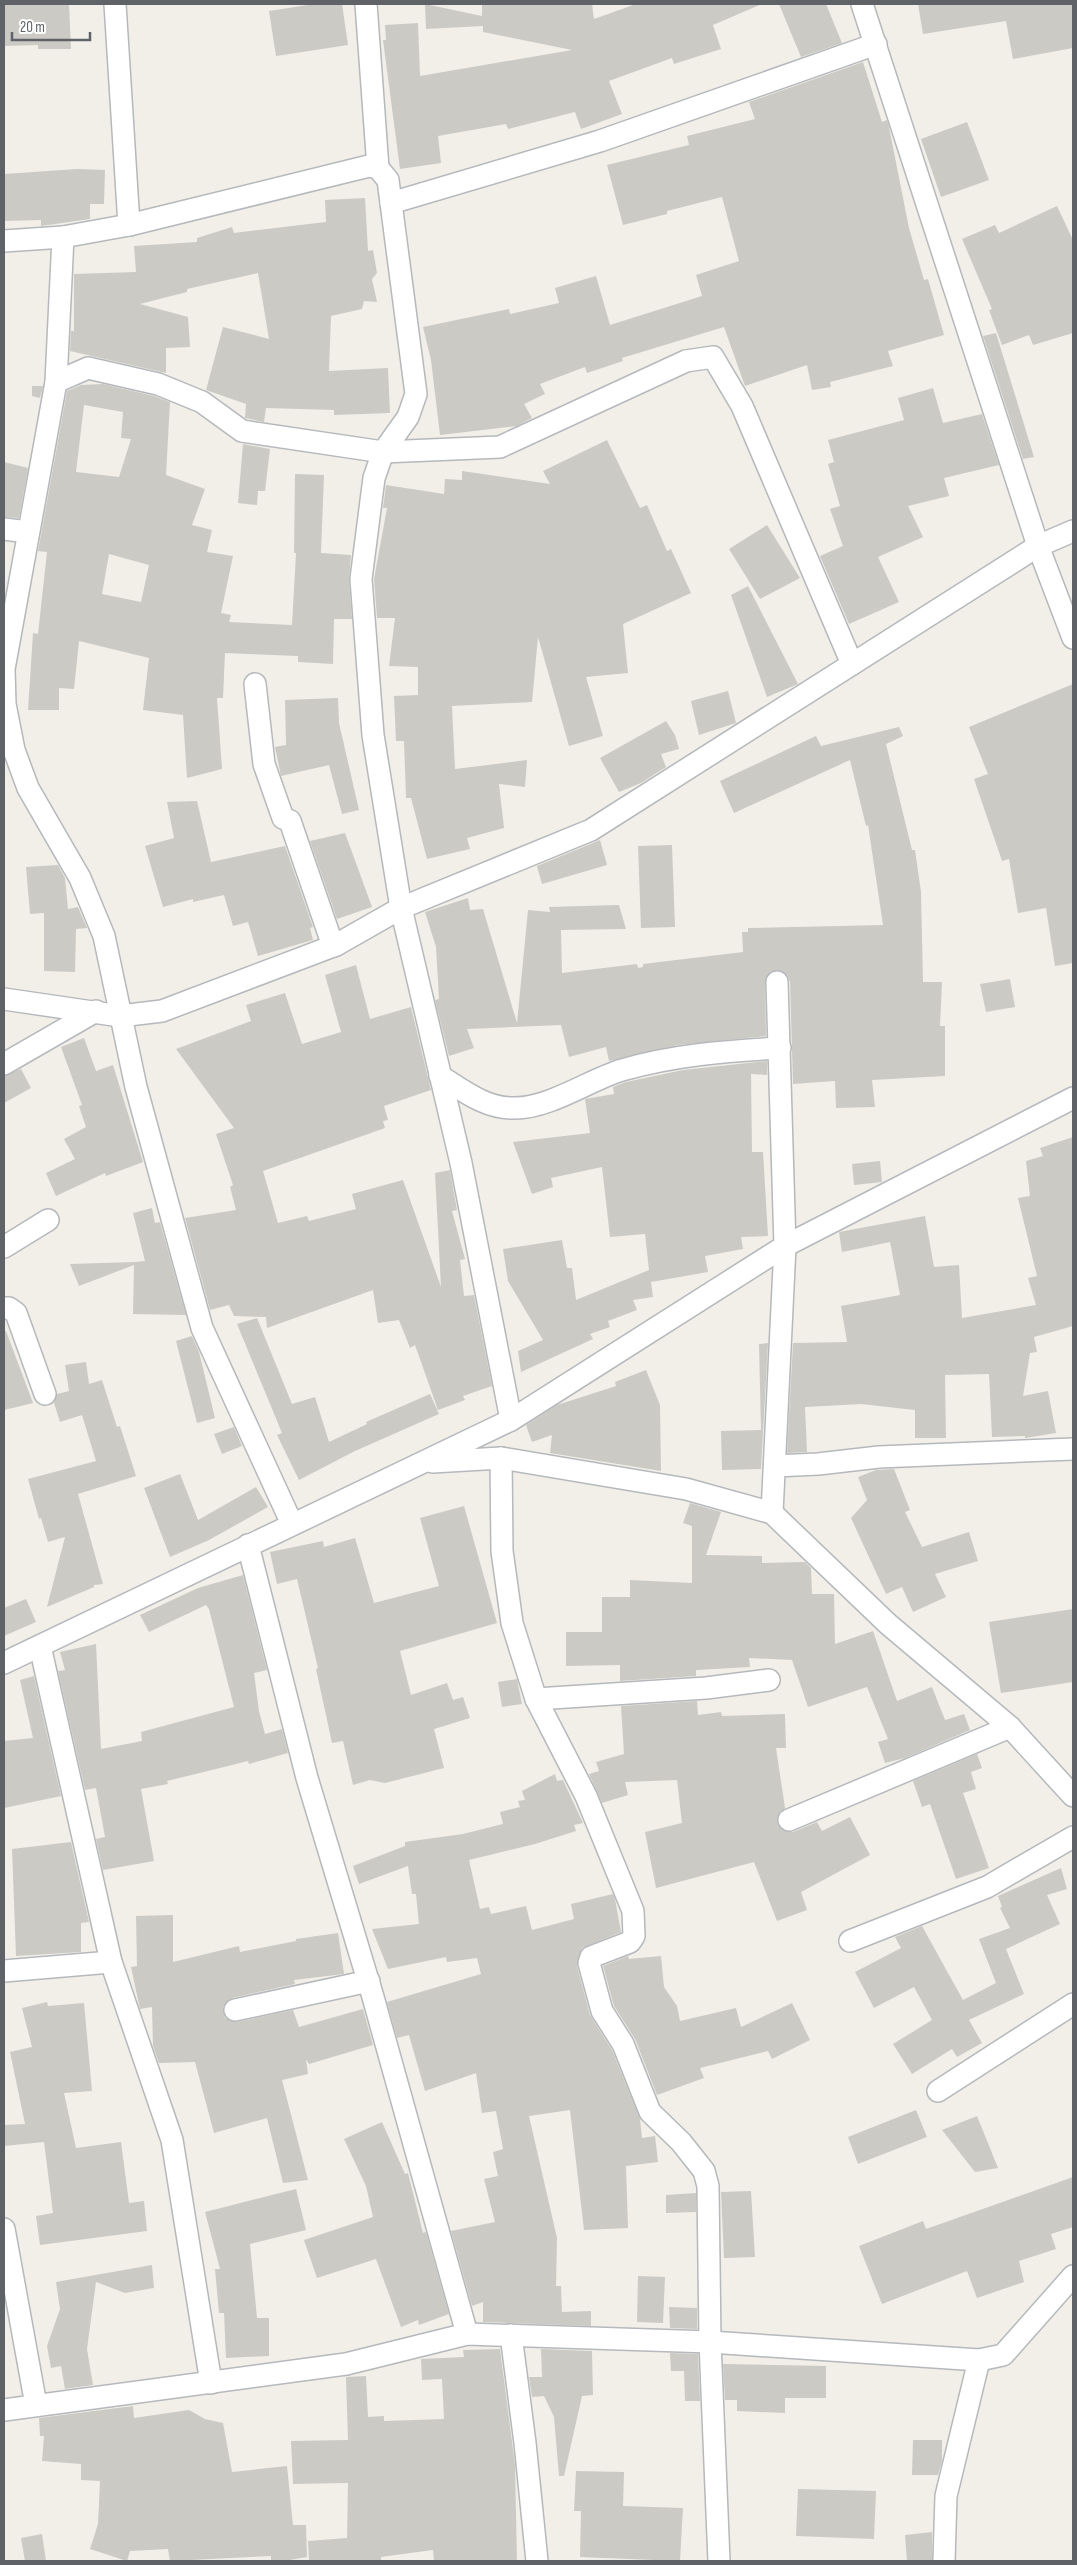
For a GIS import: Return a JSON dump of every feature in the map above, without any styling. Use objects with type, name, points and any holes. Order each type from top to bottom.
[{"type":"street","points":[[115,4],[129,225]]},
{"type":"street","points":[[366,4],[378,168],[388,180],[416,394],[408,417],[383,452],[374,478],[361,580],[373,735],[402,908],[461,1163],[511,1420]]},
{"type":"street","points":[[862,4],[1038,546],[1073,638]]},
{"type":"street","points":[[391,203],[600,141],[876,44]]},
{"type":"street","points":[[4,241],[64,237],[129,225],[369,166],[378,168]]},
{"type":"street","points":[[64,237],[56,382],[4,669],[5,704],[14,750],[28,788],[80,878],[104,936],[136,1087],[202,1328],[292,1524]]},
{"type":"street","points":[[56,382],[88,368],[158,384],[202,402],[242,431],[383,452],[500,447],[686,361],[713,357],[742,406],[852,664]]},
{"type":"street","points":[[4,529],[28,532]]},
{"type":"street","points":[[4,998],[120,1016],[162,1011],[336,945],[402,908],[590,830],[1038,546],[1073,531]]},
{"type":"street","points":[[256,684],[264,764],[283,818],[290,821],[333,946],[336,945]]},
{"type":"street","points":[[772,1513],[785,1246],[778,982]]},
{"type":"street","points":[[4,1064],[96,1011]]},
{"type":"street","points":[[440,1076],[482,1103],[517,1108],[542,1103],[622,1070],[700,1053],[780,1048]]},
{"type":"street","points":[[4,1664],[511,1420],[785,1246],[1073,1098]]},
{"type":"street","points":[[4,1247],[48,1220]]},
{"type":"street","points":[[4,1308],[9,1308],[16,1312],[45,1394]]},
{"type":"street","points":[[775,1466],[818,1464],[879,1457],[1073,1449]]},
{"type":"street","points":[[422,1462],[501,1458],[686,1489],[772,1513],[888,1624],[1010,1727],[1073,1796]]},
{"type":"street","points":[[501,1458],[502,1551],[512,1623],[536,1699],[586,1796],[633,1911],[634,1936],[630,1942],[591,1957],[589,1963],[602,2011],[623,2044],[650,2112],[681,2142],[704,2170],[708,2186],[710,2342],[719,2561]]},
{"type":"street","points":[[248,1545],[307,1778],[368,1981],[467,2334]]},
{"type":"street","points":[[40,1646],[111,1962],[172,2140],[211,2383]]},
{"type":"street","points":[[536,1699],[706,1688],[769,1680]]},
{"type":"street","points":[[789,1820],[1010,1727]]},
{"type":"street","points":[[850,1941],[987,1887],[1073,1837]]},
{"type":"street","points":[[4,1971],[111,1962]]},
{"type":"street","points":[[235,2010],[368,1981]]},
{"type":"street","points":[[938,2091],[1073,2004]]},
{"type":"street","points":[[4,2229],[36,2405]]},
{"type":"street","points":[[4,2410],[346,2364],[467,2334],[710,2342],[979,2360],[1003,2355],[1073,2276]]},
{"type":"street","points":[[511,2335],[525,2443],[536,2561]]},
{"type":"street","points":[[944,2561],[946,2496],[979,2360]]},
{"type":"building","points":[[4,4],[69,4],[71,49],[38,49],[38,45],[4,46]]},
{"type":"building","points":[[314,4],[342,4],[348,45],[276,56],[269,11]]},
{"type":"building","points":[[425,4],[482,16],[482,4],[592,4],[594,19],[636,4],[762,4],[713,25],[721,49],[674,64],[672,58],[609,81],[622,114],[581,129],[575,112],[508,129],[506,124],[438,136],[441,163],[400,169],[383,40],[386,40],[385,25],[418,23],[420,76],[572,50],[483,32],[483,26],[426,29]]},
{"type":"building","points":[[779,4],[826,4],[842,43],[801,57]]},
{"type":"building","points":[[918,4],[1073,4],[1073,48],[1013,59],[1006,21],[923,34]]},
{"type":"building","points":[[863,62],[882,122],[887,120],[909,228],[924,280],[928,279],[944,335],[888,351],[893,366],[830,382],[831,387],[812,390],[807,365],[745,386],[724,327],[622,358],[623,361],[587,373],[585,367],[540,384],[545,394],[524,404],[532,418],[517,426],[440,435],[431,360],[423,327],[509,309],[510,314],[559,303],[555,288],[596,276],[610,325],[702,296],[696,275],[739,261],[722,197],[623,225],[607,165],[689,145],[687,136],[755,119],[749,102]]},
{"type":"building","points":[[967,122],[989,180],[941,197],[921,139]]},
{"type":"building","points":[[77,169],[105,170],[104,204],[90,204],[90,219],[41,226],[41,220],[4,221],[4,174]]},
{"type":"building","points":[[365,198],[368,251],[373,250],[377,273],[372,279],[377,302],[364,301],[362,309],[331,316],[329,371],[388,368],[390,413],[334,415],[334,410],[266,408],[264,422],[245,418],[246,404],[206,390],[223,327],[269,339],[258,273],[187,289],[187,292],[140,304],[188,317],[190,347],[166,348],[166,373],[70,351],[71,331],[74,331],[74,274],[136,272],[134,246],[197,242],[197,238],[232,227],[234,233],[326,222],[325,200]]},
{"type":"building","points":[[1057,206],[1073,240],[1073,333],[1033,345],[1029,335],[1002,345],[989,310],[992,309],[962,239],[995,225],[999,233]]},
{"type":"building","points":[[996,333],[1034,457],[1023,459],[983,336]]},
{"type":"building","points":[[103,384],[154,396],[170,402],[166,475],[205,489],[192,525],[212,530],[207,552],[233,556],[221,613],[231,615],[229,622],[292,625],[296,553],[294,553],[295,474],[324,475],[321,553],[351,555],[349,580],[352,619],[334,619],[333,664],[298,662],[298,656],[225,653],[223,698],[217,698],[222,769],[187,778],[183,715],[143,710],[149,658],[79,641],[74,689],[59,688],[59,710],[28,710],[33,633],[38,634],[47,552],[38,551],[67,391],[81,385]],"holes":[[[84,405],[123,412],[121,438],[131,439],[119,477],[76,472]],[[109,554],[149,565],[141,602],[102,594]]]},
{"type":"building","points":[[32,386],[43,386],[40,398],[32,396]]},
{"type":"building","points":[[933,388],[943,423],[982,414],[999,465],[944,478],[949,496],[908,506],[923,537],[878,557],[899,602],[849,624],[820,556],[843,546],[830,509],[840,506],[828,464],[834,462],[828,440],[904,420],[898,398]]},
{"type":"building","points":[[607,440],[640,508],[647,505],[667,551],[671,549],[691,593],[623,624],[628,673],[586,677],[603,736],[569,746],[538,637],[532,702],[452,706],[455,769],[527,760],[525,787],[499,784],[504,828],[467,838],[470,849],[427,859],[411,798],[406,798],[404,741],[396,741],[394,696],[418,695],[418,667],[389,666],[395,618],[377,618],[374,579],[387,508],[383,508],[386,485],[444,494],[445,479],[462,480],[462,471],[550,484],[543,471]]},
{"type":"building","points":[[243,444],[270,449],[265,491],[258,491],[257,505],[238,503]]},
{"type":"building","points":[[4,462],[28,468],[19,518],[4,517]]},
{"type":"building","points":[[767,525],[800,578],[760,599],[729,549]]},
{"type":"building","points":[[748,586],[798,684],[767,697],[731,595]]},
{"type":"building","points":[[1073,684],[1073,963],[1055,966],[1046,908],[1018,913],[1009,859],[1002,861],[974,779],[988,774],[969,727]]},
{"type":"building","points":[[728,691],[736,723],[699,735],[691,701]]},
{"type":"building","points":[[338,698],[339,723],[359,810],[342,814],[329,765],[281,776],[275,747],[286,745],[285,700]]},
{"type":"building","points":[[666,721],[675,735],[679,749],[661,754],[666,767],[641,783],[619,792],[600,758]]},
{"type":"building","points":[[899,727],[903,736],[886,744],[912,850],[915,850],[921,892],[923,982],[942,982],[940,1026],[945,1026],[945,1076],[872,1080],[875,1107],[836,1108],[835,1081],[793,1084],[790,982],[787,975],[777,970],[770,972],[765,982],[766,1036],[678,1045],[609,1061],[606,1047],[569,1057],[561,1025],[467,1029],[474,1048],[449,1056],[435,1000],[439,999],[436,947],[425,912],[468,898],[470,910],[483,909],[517,1023],[528,910],[550,912],[549,907],[619,905],[626,929],[561,930],[562,973],[637,964],[638,968],[643,967],[643,964],[743,952],[742,932],[748,932],[748,928],[883,925],[868,825],[866,826],[850,760],[734,813],[720,781],[816,736],[821,746]]},
{"type":"building","points":[[197,801],[211,862],[285,846],[313,927],[310,928],[313,940],[258,956],[248,922],[233,926],[224,895],[193,902],[193,899],[163,907],[145,846],[174,838],[167,802]]},
{"type":"building","points":[[345,833],[372,907],[337,919],[310,841]]},
{"type":"building","points":[[600,840],[607,865],[542,884],[537,866]]},
{"type":"building","points":[[672,845],[675,927],[641,928],[638,846]]},
{"type":"building","points":[[58,865],[65,878],[68,909],[78,907],[87,928],[76,929],[75,972],[44,971],[44,913],[30,914],[26,867]]},
{"type":"building","points":[[356,965],[370,1019],[411,1007],[431,1090],[384,1106],[388,1120],[383,1121],[385,1128],[263,1171],[278,1223],[307,1216],[309,1221],[356,1209],[352,1194],[403,1180],[441,1287],[435,1173],[450,1170],[457,1210],[452,1211],[465,1259],[460,1260],[464,1296],[474,1295],[492,1386],[463,1396],[465,1400],[438,1410],[415,1345],[410,1348],[399,1320],[378,1323],[373,1290],[267,1328],[266,1317],[234,1316],[229,1305],[210,1310],[185,1218],[236,1210],[230,1187],[233,1185],[216,1134],[234,1128],[176,1049],[251,1021],[246,1005],[285,993],[302,1044],[341,1032],[325,975]]},
{"type":"building","points":[[1010,979],[1015,1007],[986,1012],[980,984]]},
{"type":"building","points":[[84,1038],[96,1071],[113,1065],[143,1162],[106,1176],[105,1173],[56,1196],[46,1173],[75,1159],[64,1139],[86,1127],[79,1106],[82,1105],[61,1047]]},
{"type":"building","points":[[767,1061],[767,1075],[751,1074],[752,1152],[763,1152],[768,1236],[741,1237],[743,1249],[705,1256],[708,1272],[651,1282],[653,1297],[633,1300],[637,1310],[608,1321],[610,1327],[590,1334],[593,1339],[521,1372],[518,1351],[543,1340],[508,1281],[503,1249],[562,1240],[567,1268],[572,1268],[576,1300],[649,1270],[645,1234],[610,1237],[602,1167],[551,1178],[553,1187],[532,1194],[513,1142],[590,1133],[585,1099],[614,1094],[613,1087],[626,1082],[683,1070]]},
{"type":"building","points":[[21,1069],[31,1088],[4,1103],[4,1076]]},
{"type":"building","points":[[1073,1137],[1073,1326],[1034,1337],[1037,1352],[1030,1353],[1023,1396],[1048,1391],[1056,1433],[1025,1438],[1025,1436],[992,1437],[989,1374],[945,1375],[946,1438],[915,1438],[915,1410],[861,1404],[805,1407],[807,1452],[787,1453],[793,1343],[847,1342],[841,1306],[900,1295],[890,1242],[842,1252],[839,1232],[925,1216],[934,1267],[959,1265],[962,1318],[1036,1305],[1028,1278],[1037,1276],[1018,1198],[1030,1196],[1026,1161],[1043,1156],[1040,1148]]},
{"type":"building","points":[[880,1161],[882,1182],[854,1185],[852,1164]]},
{"type":"building","points":[[152,1208],[155,1223],[160,1222],[186,1315],[133,1314],[134,1265],[79,1286],[70,1264],[145,1261],[133,1213]]},
{"type":"building","points":[[257,1318],[292,1404],[315,1397],[329,1442],[367,1424],[366,1422],[430,1394],[439,1414],[355,1451],[299,1480],[277,1435],[282,1433],[237,1324]]},
{"type":"building","points":[[6,1331],[33,1403],[4,1410],[4,1332]]},
{"type":"building","points":[[192,1336],[199,1352],[215,1418],[197,1423],[176,1341]]},
{"type":"building","points":[[768,1343],[761,1469],[722,1470],[721,1431],[761,1430],[759,1344]]},
{"type":"building","points":[[86,1362],[89,1384],[102,1380],[117,1427],[120,1426],[136,1476],[78,1494],[103,1584],[94,1585],[94,1587],[47,1607],[65,1537],[48,1542],[41,1518],[39,1519],[28,1479],[96,1461],[82,1415],[60,1422],[54,1403],[57,1394],[69,1391],[65,1365]]},
{"type":"building","points":[[646,1370],[660,1405],[661,1471],[550,1453],[552,1435],[532,1442],[526,1425],[557,1405],[616,1386],[615,1382]]},
{"type":"building","points":[[234,1427],[242,1446],[222,1454],[214,1434]]},
{"type":"building","points":[[894,1469],[910,1510],[905,1512],[922,1547],[969,1532],[978,1561],[935,1574],[946,1597],[913,1612],[902,1587],[886,1594],[851,1518],[867,1500],[858,1477],[876,1470]]},
{"type":"building","points":[[180,1474],[198,1520],[256,1487],[268,1507],[209,1540],[170,1557],[144,1488]]},
{"type":"building","points":[[690,1503],[721,1512],[706,1555],[762,1556],[762,1563],[805,1562],[811,1568],[812,1594],[834,1594],[835,1644],[873,1631],[897,1701],[932,1687],[945,1720],[964,1714],[970,1730],[905,1758],[885,1763],[878,1742],[888,1739],[867,1687],[808,1707],[792,1660],[749,1658],[750,1667],[696,1670],[696,1676],[620,1681],[620,1665],[566,1666],[566,1632],[602,1632],[602,1597],[630,1597],[630,1580],[692,1583],[692,1526],[683,1523]]},
{"type":"building","points":[[464,1506],[497,1623],[400,1651],[411,1695],[447,1683],[453,1700],[463,1697],[470,1718],[434,1729],[444,1768],[385,1783],[370,1780],[353,1785],[343,1741],[332,1743],[316,1669],[318,1668],[297,1579],[277,1584],[270,1552],[323,1541],[324,1547],[355,1538],[374,1603],[439,1586],[420,1518]]},
{"type":"building","points":[[243,1575],[267,1670],[254,1673],[259,1711],[265,1734],[282,1729],[288,1753],[249,1764],[248,1761],[167,1781],[168,1784],[141,1789],[154,1861],[103,1870],[96,1839],[105,1837],[96,1788],[85,1790],[58,1671],[65,1670],[60,1652],[96,1644],[101,1749],[142,1741],[141,1732],[234,1707],[209,1609],[206,1605],[149,1632],[140,1615],[198,1588]]},
{"type":"building","points":[[26,1599],[36,1622],[4,1636],[4,1608]]},
{"type":"building","points":[[1073,1609],[1073,1682],[1001,1693],[989,1622]]},
{"type":"building","points":[[34,1676],[61,1796],[4,1808],[4,1741],[33,1738],[20,1680]]},
{"type":"building","points":[[517,1679],[522,1704],[502,1707],[498,1682]]},
{"type":"building","points":[[697,1701],[698,1715],[721,1712],[722,1716],[785,1714],[786,1748],[776,1748],[785,1808],[777,1818],[778,1825],[782,1830],[793,1832],[817,1822],[822,1831],[850,1817],[870,1855],[801,1892],[807,1910],[777,1921],[754,1862],[656,1888],[645,1832],[682,1823],[677,1780],[625,1782],[628,1795],[602,1803],[589,1774],[599,1771],[596,1762],[624,1754],[621,1706]]},
{"type":"building","points":[[977,1754],[982,1768],[971,1772],[976,1789],[963,1793],[989,1868],[956,1879],[930,1804],[922,1807],[913,1781]]},
{"type":"building","points":[[555,1774],[557,1781],[563,1780],[583,1823],[574,1825],[576,1831],[535,1844],[469,1860],[480,1909],[489,1907],[491,1914],[526,1906],[532,1930],[574,1919],[571,1904],[613,1894],[615,1899],[621,1932],[582,1948],[577,1966],[590,2015],[612,2050],[640,2119],[642,2138],[655,2136],[658,2162],[626,2166],[628,2228],[584,2230],[570,2110],[529,2116],[557,2238],[556,2286],[561,2286],[562,2312],[591,2311],[591,2326],[483,2322],[483,2302],[472,2306],[451,2231],[495,2222],[484,2179],[498,2176],[493,2152],[503,2149],[496,2111],[482,2113],[476,2073],[425,2091],[409,2035],[397,2038],[387,2002],[481,1974],[477,1958],[447,1962],[446,1957],[388,1969],[372,1929],[419,1924],[416,1894],[412,1894],[408,1866],[359,1884],[353,1866],[405,1846],[405,1842],[463,1834],[503,1824],[500,1812],[520,1807],[518,1801],[525,1800],[522,1791]]},
{"type":"building","points":[[71,1842],[89,1922],[81,1923],[81,1952],[16,1956],[12,1849]]},
{"type":"building","points":[[1061,1868],[1067,1889],[1047,1895],[1060,1924],[1006,1949],[1024,1994],[969,2020],[982,2043],[957,2057],[952,2049],[912,2074],[893,2044],[932,2020],[914,1987],[874,2008],[855,1972],[901,1948],[895,1937],[922,1926],[963,2000],[996,1983],[979,1939],[1010,1928],[1000,1908],[1002,1907],[998,1896]]},
{"type":"building","points":[[173,1915],[173,1962],[239,1946],[240,1952],[296,1941],[296,1939],[338,1933],[344,1974],[294,1980],[295,1984],[232,1998],[223,2007],[225,2018],[237,2022],[293,2010],[299,2027],[363,2009],[373,2045],[309,2064],[306,2059],[308,2074],[282,2080],[308,2180],[283,2183],[267,2118],[214,2133],[195,2062],[159,2063],[153,2046],[152,2007],[140,2009],[131,1967],[137,1966],[136,1916]]},
{"type":"building","points":[[628,1956],[629,1959],[661,1956],[664,1987],[677,2006],[680,2021],[736,2008],[741,2027],[792,2003],[810,2040],[772,2059],[768,2051],[700,2068],[704,2078],[657,2095],[635,2039],[614,2006],[603,1966]]},
{"type":"building","points":[[47,2002],[48,2006],[84,2003],[92,2091],[64,2093],[76,2148],[121,2142],[129,2203],[144,2201],[147,2231],[40,2245],[36,2216],[53,2213],[44,2142],[4,2146],[4,2125],[25,2124],[10,2052],[32,2047],[22,2008]]},
{"type":"building","points":[[916,2110],[927,2137],[858,2164],[848,2137]]},
{"type":"building","points":[[977,2116],[998,2168],[975,2172],[942,2130]]},
{"type":"building","points":[[382,2122],[405,2174],[408,2173],[423,2233],[426,2232],[449,2314],[419,2325],[418,2320],[401,2327],[376,2259],[317,2278],[304,2240],[373,2217],[366,2186],[344,2139]]},
{"type":"building","points":[[1073,2177],[1073,2227],[1051,2234],[1056,2249],[1019,2261],[1024,2282],[977,2298],[967,2271],[882,2304],[859,2246],[923,2221],[926,2229]]},
{"type":"building","points":[[296,2189],[306,2230],[250,2244],[257,2318],[269,2318],[269,2356],[226,2358],[224,2313],[219,2313],[215,2269],[220,2269],[205,2212]]},
{"type":"building","points":[[751,2191],[755,2257],[724,2258],[721,2192]]},
{"type":"building","points":[[696,2193],[696,2212],[666,2213],[666,2195]]},
{"type":"building","points":[[152,2265],[154,2288],[125,2293],[96,2282],[87,2349],[93,2385],[65,2389],[61,2366],[51,2368],[47,2346],[60,2309],[56,2282]]},
{"type":"building","points":[[638,2276],[665,2277],[663,2323],[637,2322]]},
{"type":"building","points":[[669,2307],[697,2308],[697,2329],[670,2328]]},
{"type":"building","points":[[500,2349],[515,2465],[517,2561],[434,2561],[433,2550],[381,2557],[381,2561],[309,2561],[308,2541],[347,2538],[348,2483],[293,2484],[291,2441],[348,2440],[346,2377],[366,2376],[368,2417],[384,2416],[384,2421],[444,2419],[442,2379],[422,2380],[421,2359],[464,2357],[463,2350]]},
{"type":"building","points":[[541,2349],[592,2351],[593,2395],[582,2396],[564,2476],[559,2476],[554,2417],[544,2396],[532,2397],[529,2377],[542,2377]]},
{"type":"building","points":[[670,2353],[698,2354],[700,2401],[685,2401],[684,2371],[671,2371]]},
{"type":"building","points":[[723,2364],[826,2366],[826,2398],[785,2398],[785,2413],[737,2411],[737,2400],[725,2400]]},
{"type":"building","points":[[133,2406],[134,2418],[189,2410],[205,2419],[223,2423],[232,2472],[287,2466],[293,2525],[306,2525],[307,2557],[284,2561],[271,2561],[271,2556],[170,2561],[168,2549],[130,2551],[127,2561],[90,2549],[98,2524],[100,2481],[81,2480],[81,2464],[42,2461],[44,2436],[40,2436],[39,2418]]},
{"type":"building","points":[[913,2440],[942,2440],[942,2461],[938,2475],[912,2475]]},
{"type":"building","points":[[576,2471],[624,2472],[623,2506],[683,2508],[680,2561],[580,2557],[581,2511],[574,2511]]},
{"type":"building","points":[[798,2489],[876,2491],[874,2539],[796,2536]]},
{"type":"building","points":[[932,2532],[932,2561],[907,2561],[905,2535]]},
{"type":"building","points":[[42,2534],[46,2561],[25,2561],[21,2538]]}]
